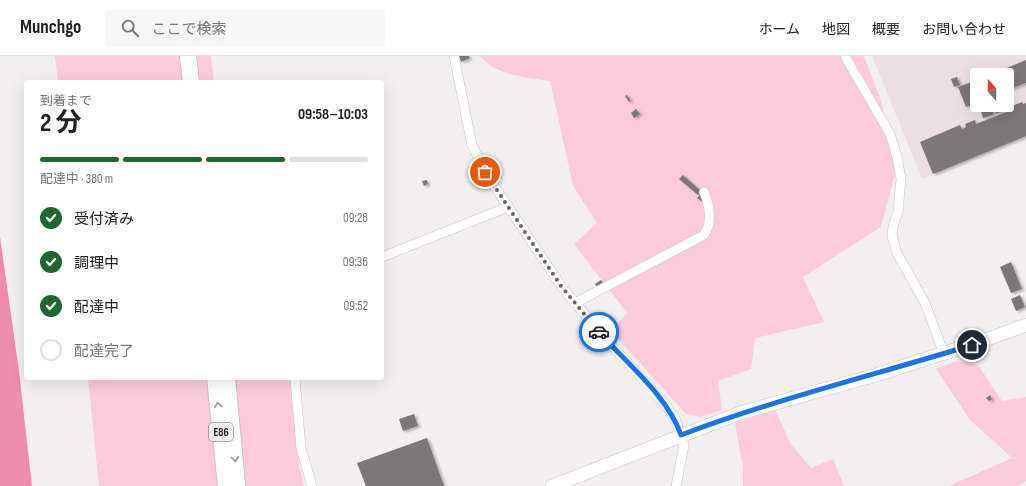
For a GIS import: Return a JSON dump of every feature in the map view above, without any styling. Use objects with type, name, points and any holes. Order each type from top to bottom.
[{"type":"highway","points":[[177,56],[180,80]]},
{"type":"highway","points":[[188,56],[191,80]]},
{"type":"highway","name":"E86","points":[[215,380],[226,486]]},
{"type":"highway","name":"E86","points":[[227,380],[237,486]]},
{"type":"street","points":[[454,56],[472,145],[485,172],[553,274],[575,303],[664,403],[675,418],[684,445],[676,486]]},
{"type":"street","points":[[845,56],[890,134],[897,157],[900,178],[898,212],[893,226],[892,236],[897,253],[925,303],[944,354]]},
{"type":"street","points":[[575,303],[704,235],[708,228],[710,208],[704,192]]},
{"type":"street","points":[[384,256],[508,207]]},
{"type":"street","points":[[552,486],[740,413],[944,354],[1026,326]]},
{"type":"street","points":[[295,380],[301,448],[312,486]]},
{"type":"shaded area","points":[[55,56],[211,56],[214,80],[58,80]]},
{"type":"shaded area","points":[[480,56],[864,56],[880,98],[897,166],[881,227],[803,277],[824,322],[755,338],[751,369],[718,381],[722,410],[701,417],[686,414],[611,331],[627,313],[574,244],[597,223],[573,186],[550,81],[522,77],[503,72],[494,68]]},
{"type":"shaded area","points":[[872,56],[1026,56],[1026,137],[922,179]]},
{"type":"shaded area","points":[[0,237],[19,371],[32,486],[0,486]]},
{"type":"shaded area","points":[[956,361],[978,365],[1002,401],[1026,397],[1026,481],[1018,486],[949,486],[1012,458],[970,420],[936,369]]},
{"type":"shaded area","points":[[88,380],[290,380],[299,466],[304,486],[99,486]]},
{"type":"shaded area","points":[[775,410],[791,444],[811,468],[833,459],[844,486],[743,486],[743,468],[735,423]]},
{"type":"building","points":[[459,56],[469,56],[470,58],[461,62]]},
{"type":"building","points":[[1026,60],[1026,83],[1014,87],[1014,68],[1006,68]]},
{"type":"building","points":[[957,77],[960,85],[954,87],[951,79]]},
{"type":"building","points":[[970,83],[970,106],[966,107],[958,87]]},
{"type":"building","points":[[627,95],[631,101],[629,102],[625,96]]},
{"type":"building","points":[[1022,102],[1023,104],[1026,103],[1026,136],[933,174],[920,142],[960,125],[962,129],[966,127],[965,124],[975,120],[976,124],[1006,112],[1014,112],[1014,105]]},
{"type":"building","points":[[636,109],[640,114],[634,118],[631,113]]},
{"type":"building","points":[[981,112],[993,112],[994,114],[983,118]]},
{"type":"building","points":[[683,175],[701,191],[698,195],[679,179]]},
{"type":"building","points":[[427,180],[428,184],[424,186],[422,181]]},
{"type":"building","points":[[700,195],[705,198],[702,202],[697,198]]},
{"type":"building","points":[[1011,262],[1022,289],[1011,293],[1000,267]]},
{"type":"building","points":[[601,280],[603,283],[597,287],[595,284]]},
{"type":"building","points":[[1020,295],[1025,307],[1016,311],[1011,299]]},
{"type":"building","points":[[961,336],[963,340],[958,342],[957,338]]},
{"type":"building","points":[[990,395],[992,399],[989,401],[986,398]]},
{"type":"building","points":[[414,414],[418,426],[403,431],[399,419]]},
{"type":"building","points":[[427,438],[444,486],[366,486],[357,463]]},
{"type":"way so far","points":[[485,172],[527,238],[561,286],[599,332]]},
{"type":"route","points":[[599,332],[664,403],[675,418],[681,435],[740,413],[812,391],[876,375],[972,345]]}]
